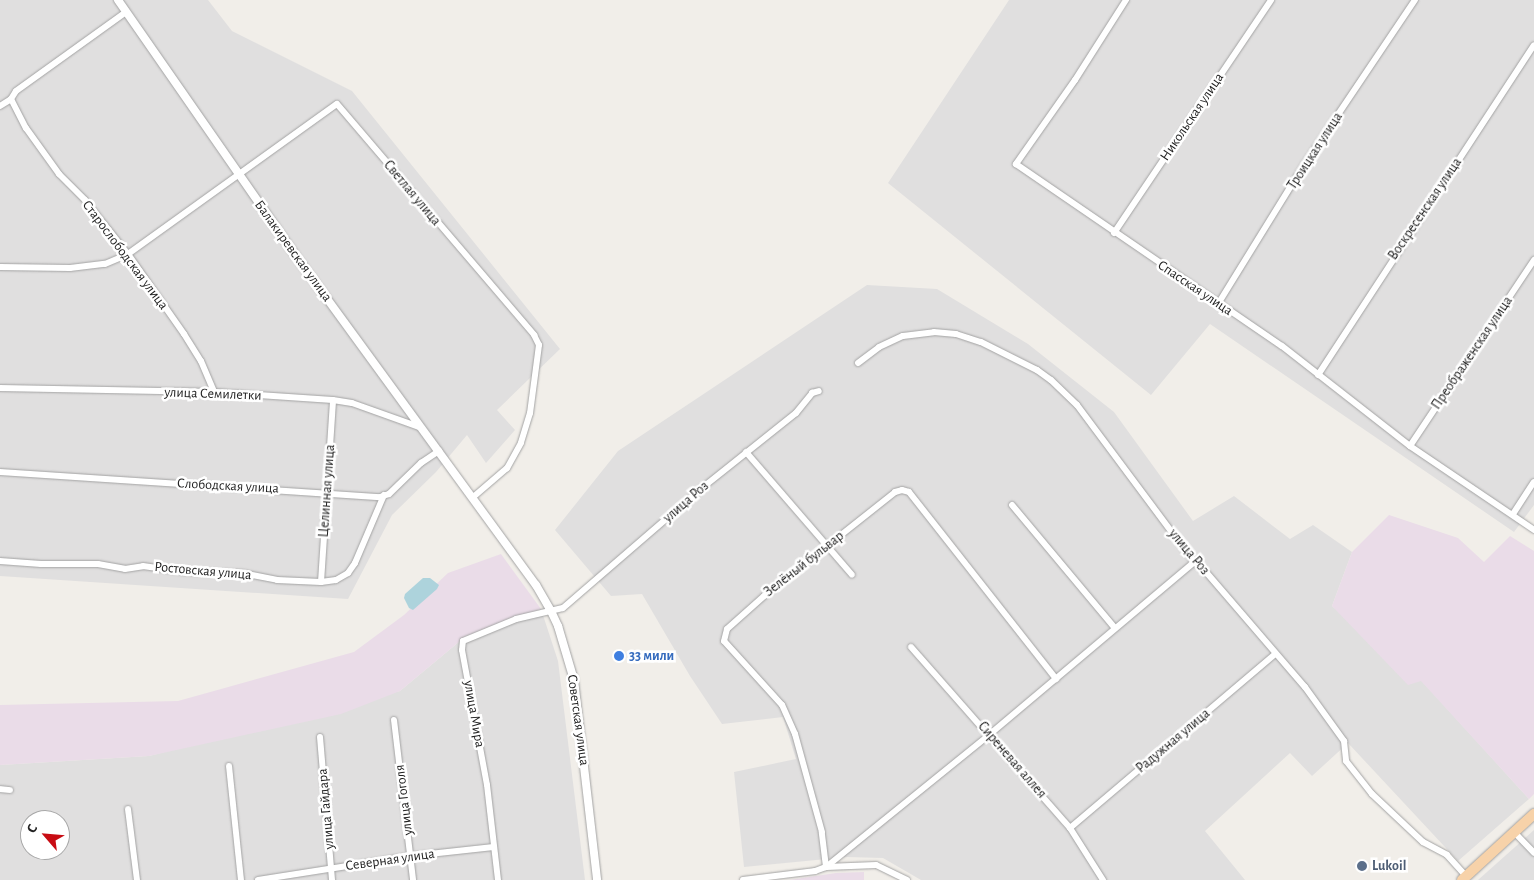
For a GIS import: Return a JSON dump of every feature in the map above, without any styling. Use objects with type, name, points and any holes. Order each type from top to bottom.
[{"type":"main road","points":[[1468,876],[1534,814]]},
{"type":"street","name":"Балакиревская улица","points":[[118,0],[238,175],[472,498]]},
{"type":"street","name":"Спасская улица","points":[[1126,0],[1075,80],[1016,164],[1114,233],[1282,346],[1410,446],[1534,530]]},
{"type":"street","name":"Никольская улица","points":[[1114,233],[1271,0]]},
{"type":"street","name":"Троицкая улица","points":[[1218,304],[1304,165],[1415,0]]},
{"type":"street","points":[[0,106],[11,99],[16,91],[126,12]]},
{"type":"street","name":"Воскресенская улица","points":[[1318,374],[1534,45]]},
{"type":"street","name":"Старослободская улица","points":[[11,99],[26,128],[59,174],[85,200],[128,254],[201,360],[214,392]]},
{"type":"street","name":"Светлая улица","points":[[0,267],[70,268],[105,264],[128,254],[337,104],[534,335],[539,345],[530,413],[521,443],[507,468],[472,498]]},
{"type":"street","name":"Преображенская улица","points":[[1410,446],[1534,260]]},
{"type":"street","name":"улица Роз","points":[[858,363],[879,347],[903,336],[934,332],[956,334],[981,342],[1037,370],[1076,405],[1194,562],[1206,572],[1329,718],[1344,741],[1346,761],[1372,794],[1423,842],[1447,855],[1468,876]]},
{"type":"street","name":"улица Семилетки","points":[[0,388],[214,392],[333,400],[352,403],[422,428]]},
{"type":"street","name":"улица Роз","points":[[551,611],[563,608],[702,488],[796,413],[812,393],[819,391]]},
{"type":"street","name":"Целинная улица","points":[[321,582],[333,400]]},
{"type":"street","points":[[384,495],[397,488],[421,463],[439,451]]},
{"type":"street","points":[[746,452],[852,575]]},
{"type":"street","name":"Слободская улица","points":[[0,472],[327,492],[364,497],[384,495]]},
{"type":"street","points":[[1513,514],[1534,482]]},
{"type":"street","name":"Зелёный бульвар","points":[[826,867],[822,832],[795,734],[782,705],[724,641],[727,629],[764,596],[895,492],[902,490],[909,492],[1056,679]]},
{"type":"street","name":"Ростовская улица","points":[[0,561],[41,564],[98,564],[125,569],[144,566],[186,572],[242,573],[277,580],[321,582],[336,580],[348,573],[355,563],[384,495]]},
{"type":"street","name":"Советская улица","points":[[472,498],[536,585],[558,626],[574,680],[597,880]]},
{"type":"street","points":[[1012,505],[1115,628]]},
{"type":"street","points":[[826,867],[990,734],[1194,562]]},
{"type":"street","name":"улица Мира","points":[[498,880],[487,785],[462,650],[463,641],[516,620],[551,611]]},
{"type":"street","name":"Сиреневая аллея","points":[[911,647],[990,734],[1070,828],[1103,880]]},
{"type":"street","name":"Радужная улица","points":[[1070,828],[1276,654]]},
{"type":"street","name":"улица Гоголя","points":[[394,720],[414,880]]},
{"type":"street","name":"улица Гайдара","points":[[320,737],[332,880]]},
{"type":"street","points":[[229,766],[241,880]]},
{"type":"street","points":[[0,789],[10,790]]},
{"type":"street","points":[[128,809],[138,880]]},
{"type":"street","points":[[1514,832],[1534,853]]},
{"type":"street","name":"Северная улица","points":[[258,880],[411,856],[494,847]]},
{"type":"street","points":[[744,880],[815,871],[826,867],[876,865],[907,880]]},
{"type":"shaded area","points":[[0,0],[208,0],[232,31],[352,91],[560,349],[497,410],[515,430],[486,463],[467,435],[436,472],[392,515],[348,599],[0,576]]},
{"type":"shaded area","points":[[1009,0],[1534,0],[1534,505],[1514,532],[1210,324],[1151,395],[888,183]]},
{"type":"shaded area","points":[[867,285],[937,289],[1028,344],[1114,412],[1193,521],[1234,496],[1290,539],[1313,525],[1352,552],[1332,606],[1421,680],[1529,799],[1458,861],[1348,743],[1312,776],[1290,753],[1205,831],[1245,880],[921,880],[883,858],[847,857],[744,867],[734,772],[796,759],[783,717],[722,724],[690,676],[642,594],[611,596],[555,530],[618,451]]},
{"type":"shaded area","points":[[1389,515],[1458,538],[1484,562],[1510,536],[1534,551],[1534,794],[1529,799],[1421,681],[1408,685],[1332,606],[1352,552]]},
{"type":"shaded area","points":[[501,554],[541,609],[466,636],[400,691],[341,714],[149,756],[0,765],[0,705],[178,701],[354,652],[404,615],[448,573]]},
{"type":"shaded area","points":[[541,609],[558,661],[585,880],[0,880],[0,765],[149,756],[400,691],[466,636]]},
{"type":"shaded area","points":[[1534,830],[1534,880],[1478,880]]},
{"type":"shaded area","points":[[864,872],[864,880],[789,880],[836,873]]},
{"type":"water","points":[[423,578],[430,578],[439,585],[413,610],[409,608],[404,598],[405,594]]},
{"type":"place","name":"33 мили","points":[[619,656]]},
{"type":"place","name":"Lukoil","points":[[1362,866]]}]
